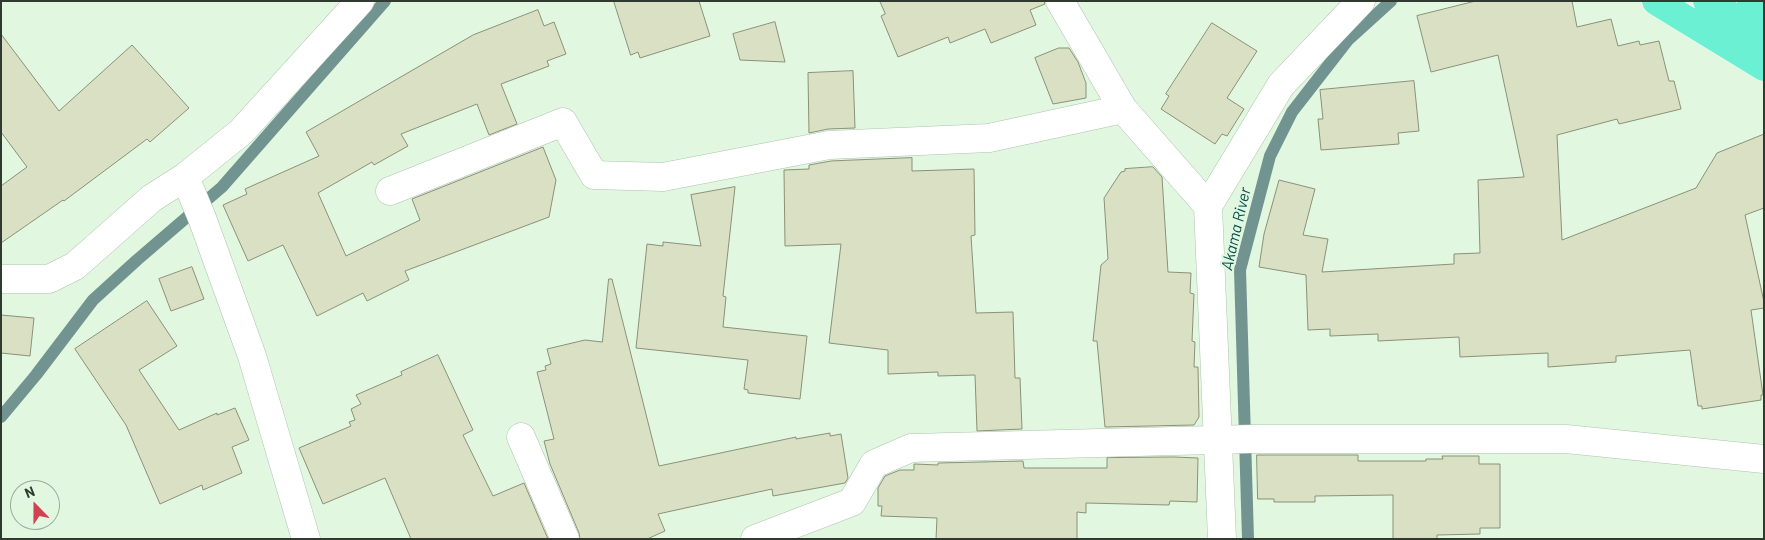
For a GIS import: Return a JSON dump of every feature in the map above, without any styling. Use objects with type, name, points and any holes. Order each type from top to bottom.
[{"type":"main road","points":[[1656,1],[1764,66]]},
{"type":"main road","points":[[1707,1],[1764,36]]},
{"type":"main road","points":[[1751,1],[1764,9]]},
{"type":"street","points":[[1,279],[49,280],[75,266],[152,198],[184,177],[241,132],[360,1]]},
{"type":"street","points":[[1060,1],[1123,109],[1208,206]]},
{"type":"street","points":[[1222,539],[1208,206],[1281,85],[1361,1]]},
{"type":"street","points":[[390,190],[563,122],[594,175],[663,177],[829,145],[989,138],[1123,109]]},
{"type":"street","points":[[184,177],[202,218],[252,356],[306,539]]},
{"type":"street","points":[[521,438],[565,539]]},
{"type":"street","points":[[755,539],[852,502],[874,464],[911,448],[1250,439],[1566,439],[1764,459]]},
{"type":"building","points":[[614,1],[699,1],[710,36],[640,58],[638,52],[631,55]]},
{"type":"building","points":[[880,1],[1044,1],[1045,4],[1030,10],[1036,25],[991,43],[985,29],[950,43],[948,37],[898,57],[881,16],[885,14]]},
{"type":"building","points":[[1476,1],[1572,1],[1577,27],[1611,19],[1618,46],[1639,41],[1640,45],[1659,41],[1669,81],[1674,81],[1681,109],[1619,124],[1617,119],[1557,135],[1562,240],[1696,188],[1717,153],[1764,134],[1764,208],[1745,215],[1764,302],[1764,308],[1751,310],[1763,395],[1761,395],[1761,400],[1702,409],[1702,406],[1698,406],[1690,350],[1616,356],[1616,362],[1548,367],[1548,353],[1460,357],[1459,337],[1378,341],[1378,334],[1330,336],[1330,329],[1308,330],[1306,275],[1259,267],[1264,234],[1279,180],[1315,189],[1303,235],[1328,239],[1322,272],[1454,264],[1454,254],[1480,253],[1478,180],[1524,177],[1498,55],[1431,72],[1417,16]]},
{"type":"building","points":[[538,10],[544,26],[554,22],[566,54],[547,61],[549,66],[501,84],[517,124],[489,135],[477,104],[401,134],[408,146],[374,165],[372,162],[318,193],[346,256],[420,220],[412,199],[543,147],[556,180],[549,217],[405,271],[409,280],[367,301],[363,293],[317,316],[283,245],[248,261],[223,205],[247,194],[245,189],[319,156],[306,132],[473,35]]},
{"type":"building","points":[[775,22],[785,62],[740,60],[733,34]]},
{"type":"building","points":[[1212,23],[1257,51],[1227,98],[1244,109],[1227,136],[1222,134],[1215,144],[1161,109],[1169,96],[1166,94]]},
{"type":"building","points":[[1,34],[59,111],[132,45],[189,108],[150,142],[147,139],[64,201],[1,243],[1,186],[27,167],[1,132]]},
{"type":"building","points":[[1059,48],[1069,48],[1078,62],[1086,83],[1086,98],[1053,104],[1035,58]]},
{"type":"building","points":[[853,71],[855,128],[828,129],[809,133],[808,73]]},
{"type":"building","points":[[1414,81],[1419,131],[1398,133],[1399,144],[1321,150],[1318,119],[1323,119],[1320,90]]},
{"type":"building","points":[[912,158],[912,171],[974,169],[975,235],[971,236],[976,313],[1013,312],[1015,378],[1020,378],[1022,429],[977,431],[975,375],[938,376],[938,372],[888,374],[888,350],[829,343],[841,244],[785,246],[784,170],[809,169],[809,165],[831,161]]},
{"type":"building","points":[[1153,167],[1162,177],[1168,272],[1191,273],[1190,293],[1194,294],[1192,341],[1195,342],[1194,367],[1198,367],[1199,417],[1194,425],[1105,427],[1097,341],[1093,341],[1101,265],[1108,259],[1104,198],[1125,169]]},
{"type":"building","points":[[735,187],[723,296],[726,297],[723,327],[807,336],[800,399],[748,393],[748,390],[744,389],[748,360],[636,348],[647,244],[663,246],[663,242],[701,246],[691,195]]},
{"type":"building","points":[[192,267],[204,299],[171,311],[159,279]]},
{"type":"building","points":[[609,279],[612,279],[659,466],[796,437],[796,439],[830,433],[830,436],[841,434],[848,478],[845,483],[773,496],[772,489],[658,514],[665,531],[647,539],[580,539],[550,464],[544,441],[554,439],[537,372],[546,370],[545,366],[551,364],[547,349],[585,340],[602,342]]},
{"type":"building","points":[[147,301],[177,346],[139,370],[179,430],[217,413],[217,415],[235,408],[249,440],[232,447],[242,473],[203,490],[202,485],[160,504],[126,425],[75,349]]},
{"type":"building","points":[[1,315],[34,318],[30,356],[1,353]]},
{"type":"building","points":[[438,355],[473,430],[463,435],[493,496],[524,483],[548,539],[411,539],[385,478],[323,504],[299,448],[351,426],[349,422],[355,420],[351,409],[361,404],[356,395],[402,375],[401,372]]},
{"type":"building","points":[[1257,455],[1358,455],[1358,461],[1426,461],[1426,459],[1443,459],[1442,456],[1479,456],[1479,464],[1500,464],[1500,528],[1480,528],[1480,534],[1437,535],[1437,539],[1393,539],[1393,495],[1315,496],[1315,502],[1274,502],[1274,499],[1258,499]]},
{"type":"building","points":[[1107,458],[1198,458],[1197,502],[1170,501],[1169,505],[1086,503],[1086,513],[1077,512],[1077,539],[936,539],[937,518],[881,516],[882,506],[878,506],[878,488],[885,476],[900,470],[914,470],[914,464],[938,465],[938,463],[1023,461],[1024,468],[1107,468]]},
{"type":"waterway","points":[[1,417],[36,375],[93,300],[222,187],[385,1]]},
{"type":"waterway","name":"Akama River","points":[[1248,539],[1240,270],[1270,156],[1292,112],[1348,40],[1391,1]]}]
